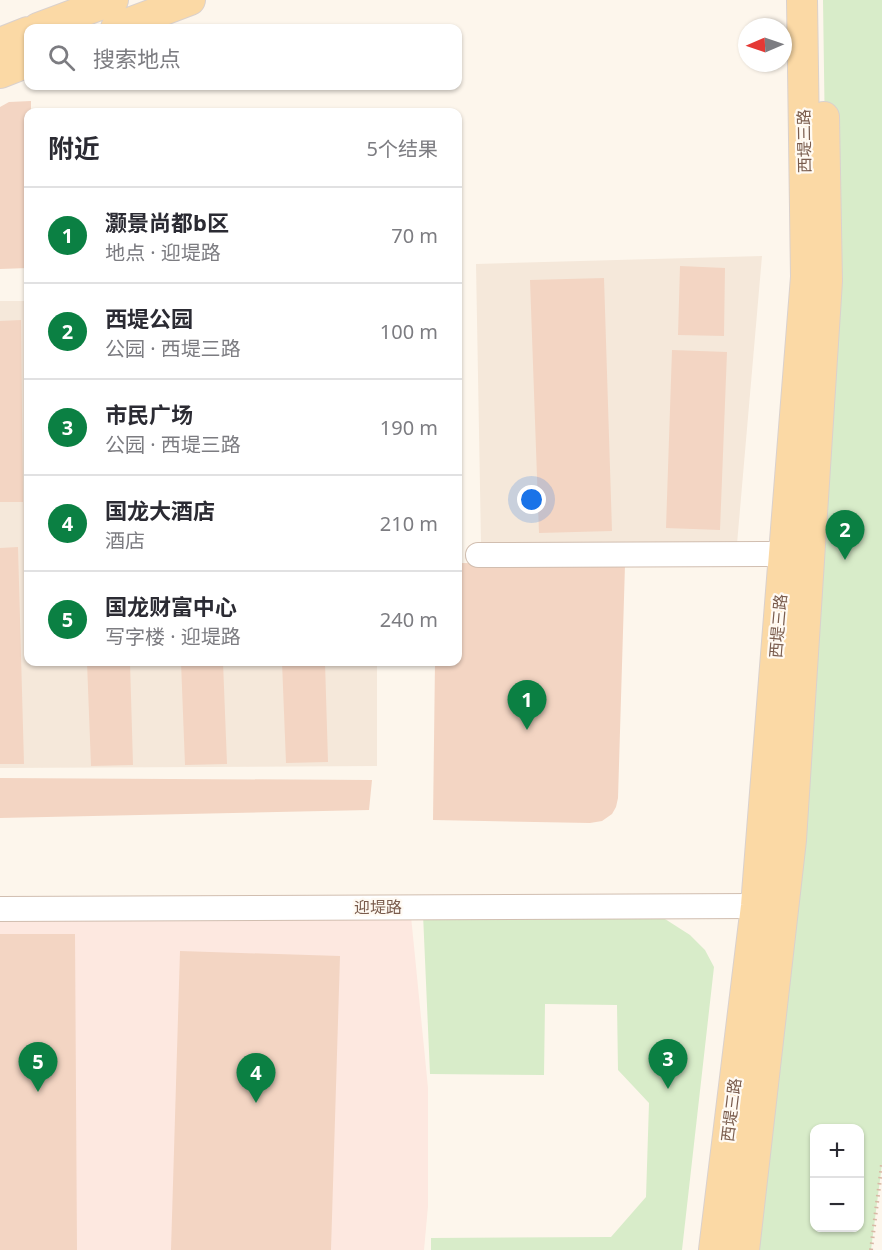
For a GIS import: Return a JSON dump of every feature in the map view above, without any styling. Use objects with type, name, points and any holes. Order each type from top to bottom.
[{"type":"main road","points":[[49,24],[113,0]]},
{"type":"main road","points":[[127,24],[190,0]]},
{"type":"main road","name":"西堤三路","points":[[714,1250],[756,906],[806,277],[802,0]]},
{"type":"main road","name":"西堤三路","points":[[744,1250],[791,840],[827,281],[823,0]]},
{"type":"main road","points":[[0,43],[24,34]]},
{"type":"main road","points":[[0,73],[24,64]]},
{"type":"street","points":[[478,555],[784,554]]},
{"type":"street","name":"迎堤路","points":[[0,909],[756,906]]},
{"type":"path","points":[[871,1250],[882,1164]]},
{"type":"shaded area","points":[[762,256],[737,544],[481,543],[476,264]]},
{"type":"shaded area","points":[[0,301],[24,301],[24,666],[377,666],[377,766],[0,768]]},
{"type":"shaded area","points":[[410,906],[428,1088],[428,1206],[424,1250],[0,1250],[0,909]]},
{"type":"green space","points":[[823,0],[882,0],[882,1164],[871,1250],[744,1250],[827,281]]},
{"type":"green space","points":[[423,914],[665,919],[690,935],[705,950],[714,967],[682,1250],[431,1250],[431,1238],[611,1237],[646,1197],[649,1103],[618,1070],[617,1005],[545,1004],[544,1075],[430,1074]]},
{"type":"building","points":[[31,101],[31,108],[24,108],[24,268],[0,269],[0,107],[9,102]]},
{"type":"building","points":[[680,266],[725,268],[724,336],[678,335]]},
{"type":"building","points":[[604,278],[612,531],[539,533],[530,280]]},
{"type":"building","points":[[21,320],[23,502],[0,502],[0,321]]},
{"type":"building","points":[[672,350],[727,352],[720,530],[666,528]]},
{"type":"building","points":[[18,547],[24,764],[0,764],[0,548]]},
{"type":"building","points":[[462,563],[625,565],[618,798],[612,814],[602,821],[590,823],[433,820],[435,666],[462,666]]},
{"type":"building","points":[[87,666],[130,666],[133,765],[91,766]]},
{"type":"building","points":[[181,666],[223,666],[227,764],[185,765]]},
{"type":"building","points":[[282,666],[325,666],[328,762],[286,763]]},
{"type":"building","points":[[0,778],[372,780],[369,810],[0,818]]},
{"type":"building","points":[[0,934],[75,934],[77,1250],[0,1250]]},
{"type":"building","points":[[180,951],[340,956],[331,1250],[171,1250]]},
{"type":"place","name":"西堤公园","points":[[845,560]]},
{"type":"place","name":"灏景尚都b区","points":[[527,730]]},
{"type":"place","name":"市民广场","points":[[668,1089]]},
{"type":"place","name":"国龙财富中心","points":[[38,1092]]},
{"type":"place","name":"国龙大酒店","points":[[256,1103]]}]
